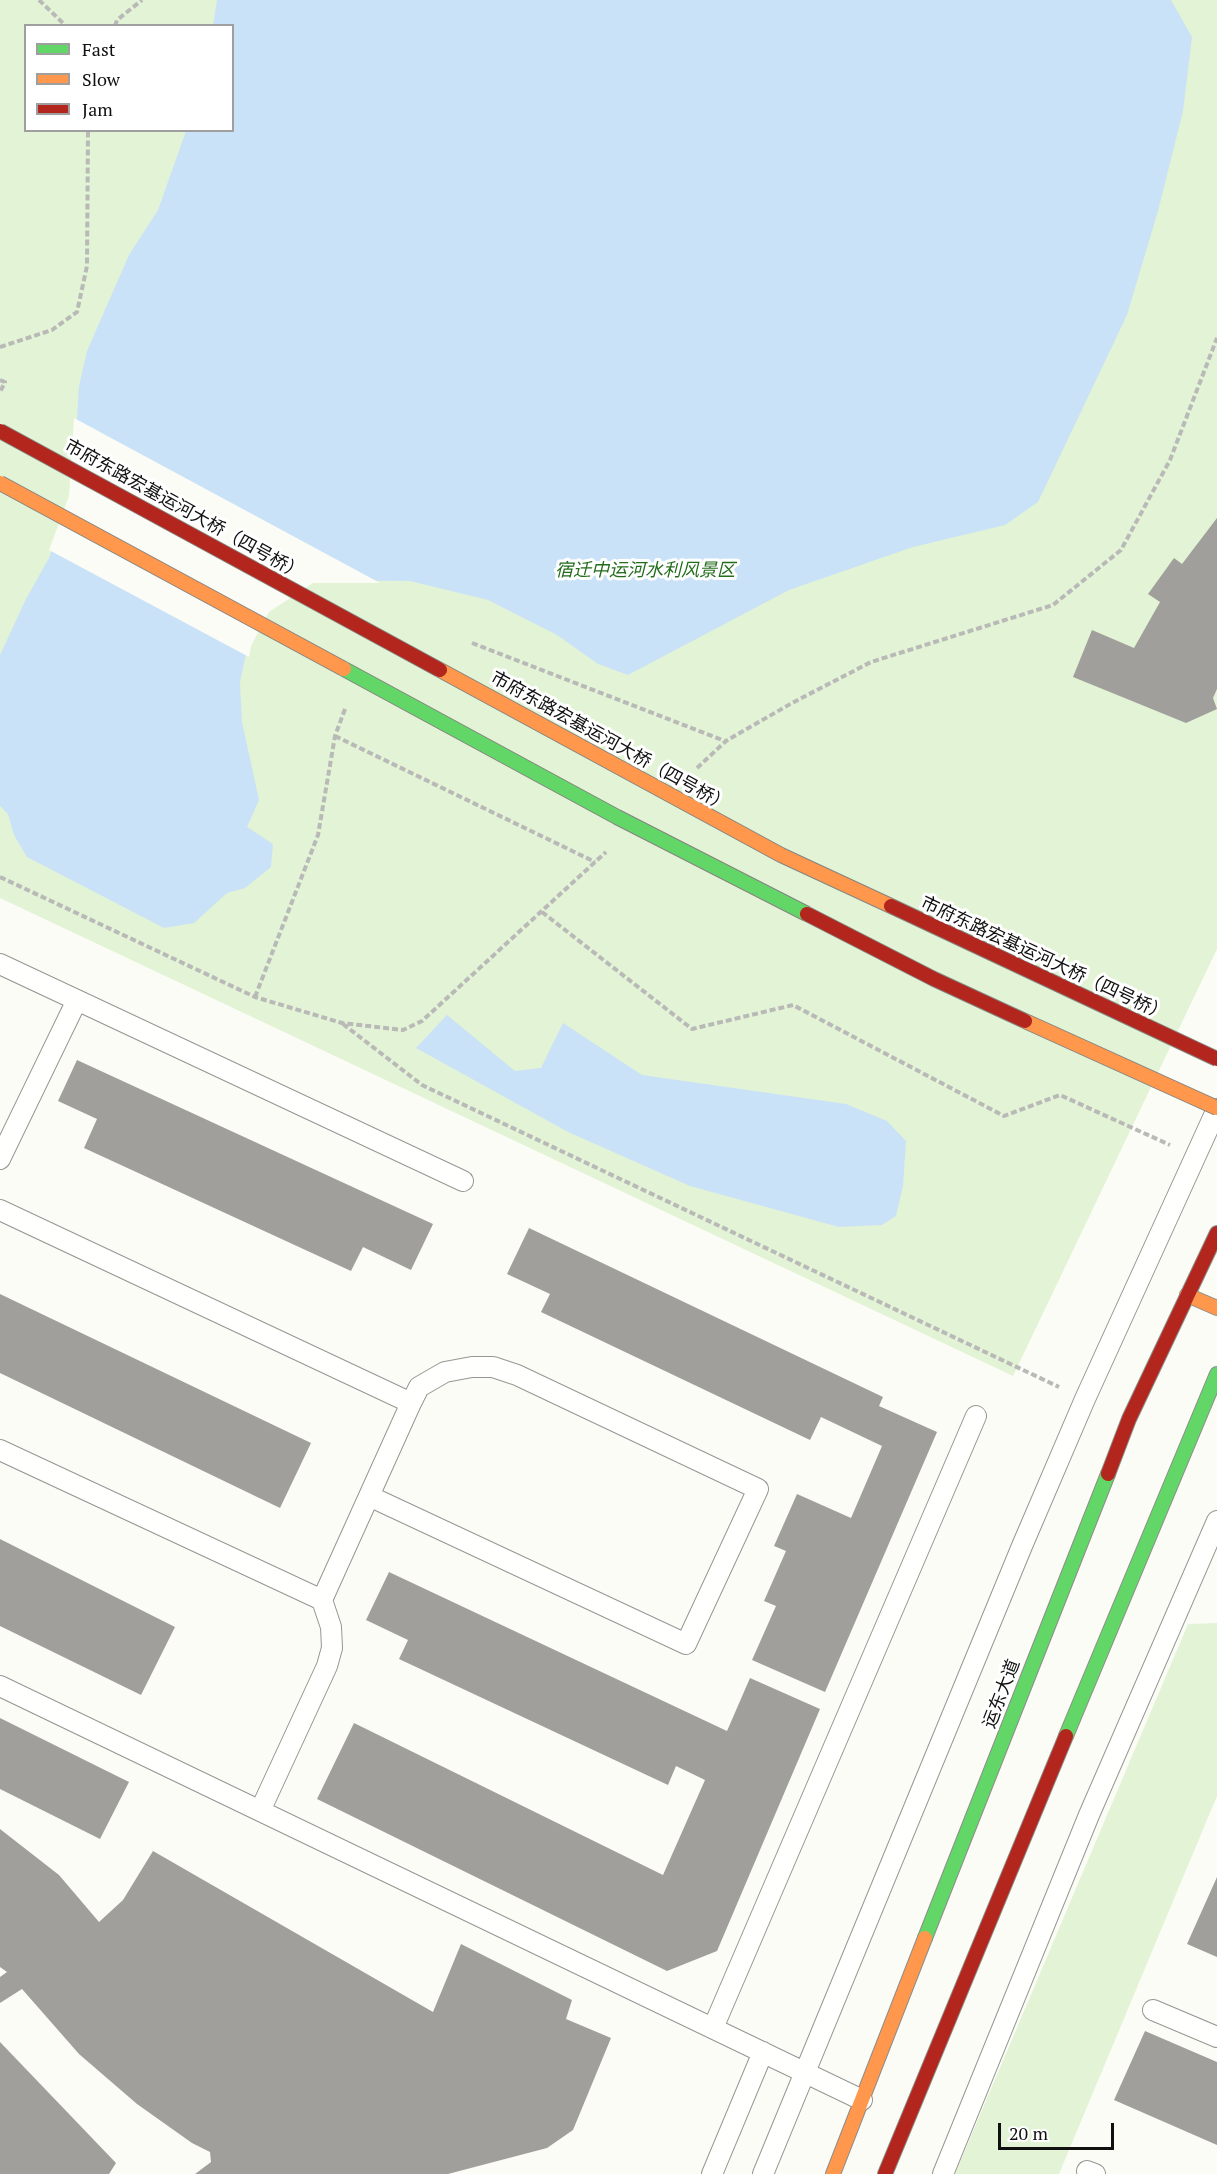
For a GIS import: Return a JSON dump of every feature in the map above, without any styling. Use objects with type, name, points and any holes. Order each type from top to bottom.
[{"type":"main road","name":"市府东路宏基运河大桥（四号桥）","points":[[0,430],[781,855],[1217,1059]]},
{"type":"main road","points":[[0,483],[638,828],[934,979],[1217,1108]]},
{"type":"main road","name":"运东大道","points":[[833,2174],[1129,1419],[1217,1233]]},
{"type":"main road","points":[[1187,1295],[1217,1308]]},
{"type":"main road","points":[[885,2174],[969,1966],[1217,1374]]},
{"type":"lane","points":[[0,964],[463,1181]]},
{"type":"lane","points":[[0,1159],[77,1000]]},
{"type":"lane","points":[[763,2174],[803,2072],[1085,1399],[1217,1108]]},
{"type":"lane","points":[[0,1210],[411,1403]]},
{"type":"lane","points":[[260,1811],[327,1666],[332,1648],[331,1627],[322,1600],[411,1403],[420,1387],[446,1372],[493,1367],[517,1375],[758,1489],[686,1644],[369,1496]]},
{"type":"lane","points":[[713,2028],[975,1416]]},
{"type":"lane","points":[[0,1450],[322,1600]]},
{"type":"lane","points":[[943,2174],[1089,1815],[1217,1521]]},
{"type":"lane","points":[[0,1686],[862,2100]]},
{"type":"lane","points":[[1153,2010],[1217,2037]]},
{"type":"lane","points":[[712,2174],[763,2052]]},
{"type":"path","points":[[39,0],[64,24]]},
{"type":"path","points":[[116,24],[117,20],[142,0]]},
{"type":"path","points":[[0,347],[52,330],[77,312],[87,266],[88,132]]},
{"type":"path","points":[[0,380],[5,382],[0,393]]},
{"type":"path","points":[[335,736],[595,862]]},
{"type":"path","points":[[542,912],[692,1029],[793,1005],[1004,1116],[1060,1095],[1195,1157]]},
{"type":"path","points":[[342,1023],[422,1085],[1085,1399]]},
{"type":"green space","name":"宿迁中运河水利风景区","points":[[0,0],[1217,0],[1217,949],[1013,1376],[0,898]]},
{"type":"green space","points":[[1217,1623],[1217,1796],[1059,2174],[955,2174],[1188,1624]]},
{"type":"water","points":[[217,0],[1171,0],[1192,37],[1183,111],[1158,211],[1127,315],[1038,502],[1005,525],[913,547],[789,590],[628,675],[598,664],[557,635],[488,600],[410,581],[312,580],[267,610],[248,645],[240,682],[242,722],[259,800],[247,827],[273,844],[271,867],[245,888],[227,893],[194,923],[164,928],[27,857],[14,835],[8,814],[0,806],[0,655],[26,599],[49,558],[72,496],[79,386],[87,351],[129,255],[158,210],[186,132],[234,132],[234,24],[213,24]]},
{"type":"water","points":[[447,1015],[515,1071],[541,1068],[563,1023],[642,1075],[846,1104],[887,1121],[906,1141],[903,1186],[896,1216],[882,1225],[839,1227],[690,1186],[568,1132],[416,1048]]},
{"type":"pier","points":[[74,418],[380,583],[313,583],[269,612],[251,646],[249,657],[49,550],[69,496]]},
{"type":"building","points":[[1217,518],[1217,689],[1213,698],[1217,709],[1186,723],[1073,677],[1092,630],[1134,648],[1160,602],[1148,594],[1174,558],[1182,564]]},
{"type":"building","points":[[77,1060],[433,1224],[411,1270],[363,1247],[351,1271],[84,1148],[97,1119],[58,1101]]},
{"type":"building","points":[[529,1228],[883,1397],[879,1406],[937,1432],[825,1692],[752,1660],[776,1606],[764,1601],[786,1551],[774,1546],[797,1494],[851,1518],[882,1446],[821,1417],[810,1440],[541,1312],[550,1294],[507,1274]]},
{"type":"building","points":[[0,1294],[311,1443],[280,1508],[0,1373]]},
{"type":"building","points":[[0,1539],[175,1627],[141,1695],[0,1626]]},
{"type":"building","points":[[389,1572],[727,1731],[750,1678],[820,1709],[717,1951],[667,1971],[317,1799],[354,1723],[663,1875],[705,1780],[676,1766],[668,1785],[399,1659],[408,1640],[366,1620]]},
{"type":"building","points":[[0,1718],[129,1782],[100,1839],[0,1789]]},
{"type":"building","points":[[0,1829],[59,1875],[99,1922],[123,1900],[153,1851],[433,2012],[461,1944],[572,2000],[566,2019],[611,2038],[573,2130],[547,2148],[448,2174],[195,2174],[211,2162],[210,2152],[192,2143],[137,2104],[79,2054],[22,1989],[0,2003],[0,1977],[7,1972],[0,1967]]},
{"type":"building","points":[[1217,1877],[1217,1957],[1187,1944]]},
{"type":"building","points":[[1145,2031],[1217,2062],[1217,2145],[1114,2100]]},
{"type":"building","points":[[0,2042],[116,2163],[109,2174],[0,2174]]},
{"type":"traffic: fast","points":[[344,669],[617,817],[807,914]]},
{"type":"traffic: fast","points":[[1066,1736],[1217,1374]]},
{"type":"traffic: fast","points":[[925,1938],[1108,1474]]},
{"type":"traffic: slow","points":[[0,483],[344,669]]},
{"type":"traffic: slow","points":[[440,670],[781,855],[891,906]]},
{"type":"traffic: slow","points":[[1025,1021],[1217,1108]]},
{"type":"traffic: slow","points":[[1187,1295],[1217,1308]]},
{"type":"traffic: slow","points":[[833,2174],[925,1938]]},
{"type":"traffic: jam","points":[[0,431],[440,670]]},
{"type":"traffic: jam","points":[[891,906],[1217,1059]]},
{"type":"traffic: jam","points":[[807,914],[934,979],[1025,1021]]},
{"type":"traffic: jam","points":[[1108,1474],[1129,1419],[1217,1233]]},
{"type":"traffic: jam","points":[[885,2174],[1066,1736]]}]
